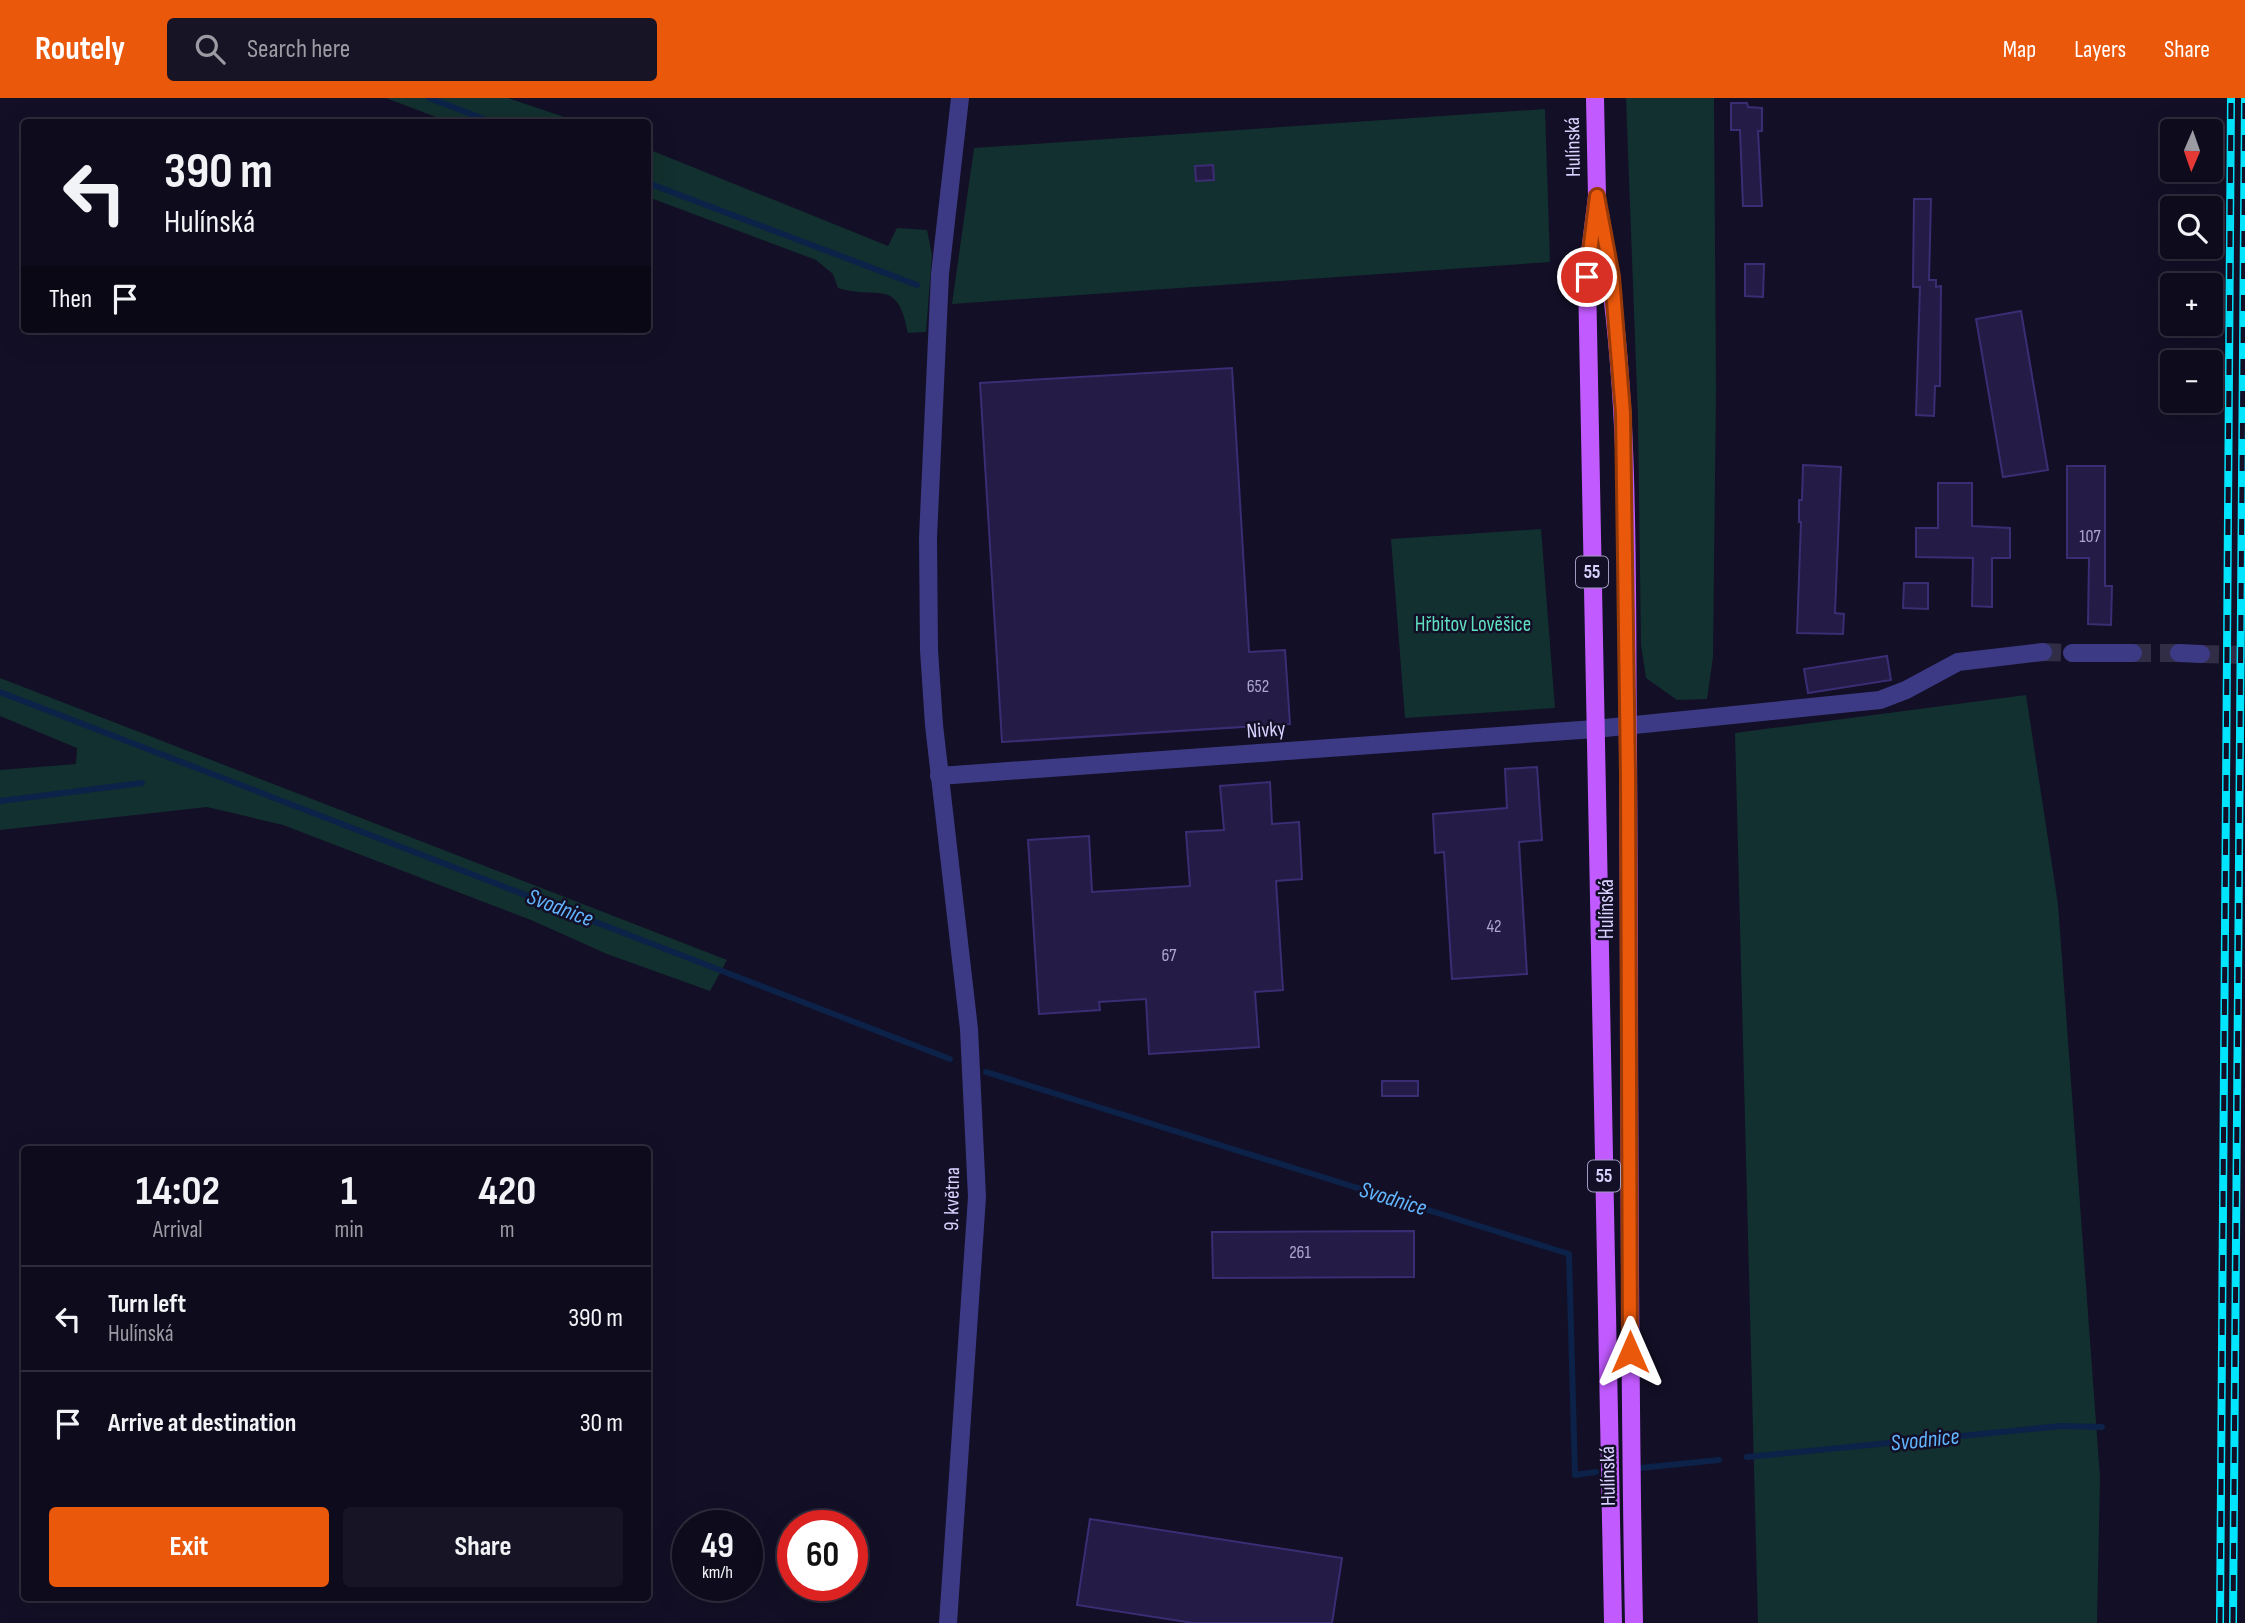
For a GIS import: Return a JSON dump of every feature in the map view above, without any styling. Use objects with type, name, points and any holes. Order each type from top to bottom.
[{"type":"main road","name":"Hulínská","points":[[1595,98],[1597,196],[1587,277],[1613,1623]]},
{"type":"main road","name":"Hulínská","points":[[1597,196],[1612,277],[1623,413],[1630,1431],[1634,1623]]},
{"type":"street","name":"9. května","points":[[948,1623],[977,1197],[969,1029],[939,776],[929,650],[928,525],[940,275],[960,98]]},
{"type":"street","name":"Nivky","points":[[939,776],[1595,729],[1880,701],[1958,662],[2043,652]]},
{"type":"street","points":[[2072,653],[2133,653]]},
{"type":"street","points":[[2179,653],[2201,654]]},
{"type":"green space","points":[[386,98],[508,98],[570,119],[441,119]]},
{"type":"green space","points":[[1626,98],[1714,98],[1716,389],[1713,657],[1707,699],[1677,700],[1646,678],[1641,645],[1638,418]]},
{"type":"green space","points":[[1545,109],[1550,262],[952,304],[974,148]]},
{"type":"green space","points":[[651,150],[888,246],[897,228],[927,230],[932,255],[926,332],[908,333],[904,315],[892,297],[838,288],[833,274],[816,260],[651,198]]},
{"type":"green space","name":"Hřbitov Lověšice","points":[[1541,529],[1555,708],[1405,718],[1391,539]]},
{"type":"green space","points":[[0,678],[727,960],[710,991],[607,954],[531,920],[283,825],[207,807],[0,830],[0,770],[76,764],[77,748],[0,716]]},
{"type":"green space","points":[[2026,695],[2058,904],[2100,1477],[2097,1623],[1758,1623],[1735,733]]},
{"type":"building","points":[[1731,103],[1747,103],[1748,107],[1762,108],[1762,131],[1758,131],[1762,206],[1743,206],[1740,130],[1731,130]]},
{"type":"building","points":[[1213,165],[1214,180],[1196,181],[1195,166]]},
{"type":"building","points":[[1914,199],[1931,199],[1929,280],[1936,280],[1936,287],[1941,286],[1940,386],[1935,386],[1934,416],[1916,415],[1920,287],[1913,287]]},
{"type":"building","points":[[1745,264],[1764,264],[1763,297],[1745,296]]},
{"type":"building","points":[[2021,311],[2048,470],[2003,477],[1976,319]]},
{"type":"building","points":[[1232,368],[1249,652],[1285,650],[1290,724],[1002,742],[980,383]]},
{"type":"building","points":[[1803,465],[1841,467],[1835,613],[1844,614],[1843,634],[1797,633],[1801,522],[1799,500],[1802,500]]},
{"type":"building","points":[[2067,466],[2105,466],[2105,586],[2112,586],[2111,625],[2088,624],[2089,558],[2067,558]]},
{"type":"building","points":[[1938,483],[1972,483],[1972,526],[2010,528],[2010,558],[1992,558],[1992,607],[1972,606],[1973,558],[1916,557],[1916,528],[1938,528]]},
{"type":"building","points":[[1904,583],[1928,583],[1928,609],[1903,608]]},
{"type":"building","points":[[1887,656],[1891,680],[1808,693],[1804,669]]},
{"type":"building","points":[[1537,767],[1542,840],[1519,842],[1527,974],[1452,979],[1444,852],[1435,853],[1433,814],[1507,808],[1505,769]]},
{"type":"building","points":[[1270,782],[1272,824],[1299,822],[1302,879],[1276,881],[1283,990],[1255,992],[1259,1047],[1149,1054],[1146,999],[1099,1002],[1100,1010],[1039,1014],[1028,840],[1089,836],[1092,892],[1190,886],[1186,832],[1224,830],[1220,786]]},
{"type":"building","points":[[1382,1081],[1418,1081],[1418,1096],[1382,1096]]},
{"type":"building","points":[[1414,1231],[1414,1277],[1213,1278],[1212,1232]]},
{"type":"building","points":[[1090,1519],[1342,1558],[1332,1623],[1193,1623],[1077,1605]]},
{"type":"waterway","points":[[429,98],[484,119]]},
{"type":"waterway","points":[[651,184],[917,285]]},
{"type":"waterway","name":"Svodnice","points":[[0,692],[950,1059]]},
{"type":"waterway","name":"Svodnice","points":[[0,801],[142,783]]},
{"type":"waterway","name":"Svodnice","points":[[986,1072],[1569,1254],[1575,1475],[1596,1472]]},
{"type":"waterway","name":"Svodnice","points":[[1747,1457],[2061,1426],[2102,1427]]},
{"type":"waterway","name":"Svodnice","points":[[1640,1468],[1719,1460]]},
{"type":"tunnel","points":[[2043,652],[2072,653]]},
{"type":"tunnel","points":[[2133,653],[2179,653]]},
{"type":"tunnel","points":[[2201,654],[2245,655]]},
{"type":"railway","points":[[2220,1623],[2231,98]]},
{"type":"railway","points":[[2233,1623],[2245,98]]},
{"type":"route","points":[[1587,277],[1597,196],[1612,277],[1623,413],[1628,776],[1630,1352]]}]
